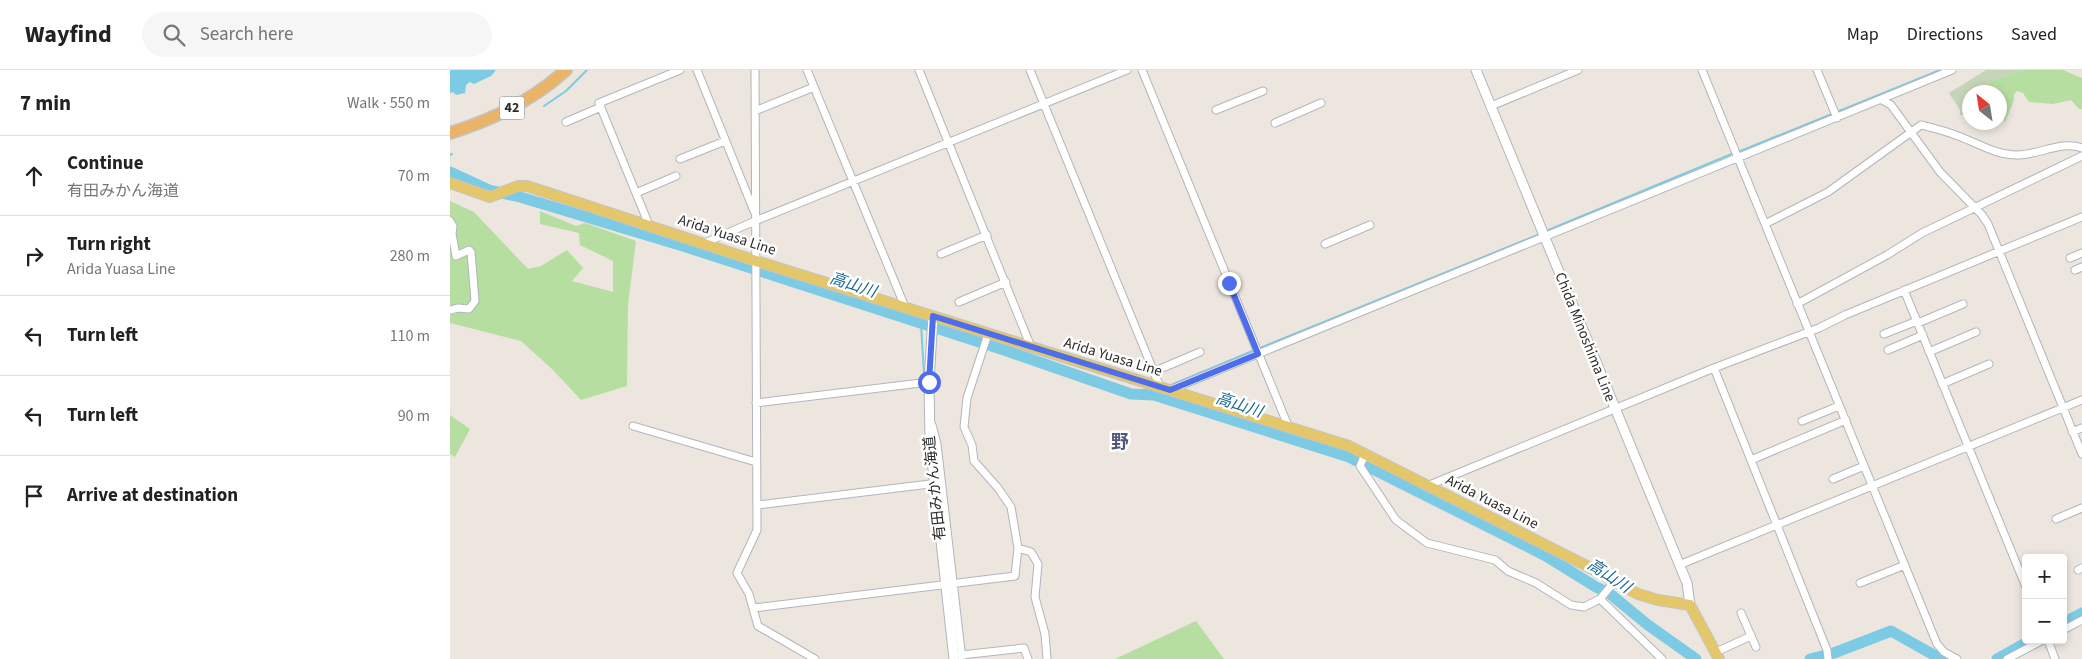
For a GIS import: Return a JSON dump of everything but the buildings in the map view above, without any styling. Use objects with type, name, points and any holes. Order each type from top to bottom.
[{"type":"highway","name":"42","points":[[450,133],[478,124],[506,111],[533,95],[566,70]]},
{"type":"main road","name":"Chida Minoshima Line","points":[[1476,70],[1689,589],[1690,605]]},
{"type":"main road","name":"Arida Yuasa Line","points":[[450,183],[487,196],[497,196],[518,186],[527,186],[705,243],[756,263],[905,307],[933,319],[1031,347],[1341,444],[1365,454],[1427,486],[1607,591],[1690,605]]},
{"type":"main road","name":"有田みかん海道","points":[[933,319],[929,410],[959,658]]},
{"type":"main road","points":[[1690,605],[1718,655]]},
{"type":"street","points":[[645,224],[647,220],[599,103],[680,70]]},
{"type":"street","points":[[697,70],[755,218]]},
{"type":"street","points":[[755,70],[756,462],[758,505],[757,530],[737,573],[754,608],[758,626],[815,659]]},
{"type":"street","points":[[807,70],[905,307]]},
{"type":"street","points":[[919,70],[1031,347]]},
{"type":"street","points":[[1030,70],[1153,372],[1165,389],[1258,354],[1543,233],[1837,118],[1952,70]]},
{"type":"street","points":[[705,243],[755,218],[854,181],[1128,70]]},
{"type":"street","points":[[1142,70],[1289,428]]},
{"type":"street","points":[[1491,106],[1578,70]]},
{"type":"street","points":[[1702,70],[1937,644],[1957,659]]},
{"type":"street","points":[[1817,70],[1837,118]]},
{"type":"street","points":[[755,111],[814,87]]},
{"type":"street","points":[[1216,110],[1263,91]]},
{"type":"street","points":[[1882,100],[1891,105],[1940,172],[1988,224],[2082,454]]},
{"type":"street","points":[[1275,122],[1321,103]]},
{"type":"street","points":[[566,122],[601,107]]},
{"type":"street","points":[[1765,224],[1828,192],[1921,125],[1959,136],[1988,150],[2016,155],[2033,154],[2072,144],[2082,148]]},
{"type":"street","points":[[680,159],[726,141]]},
{"type":"street","points":[[1797,304],[1922,233],[2082,156]]},
{"type":"street","points":[[636,192],[676,176]]},
{"type":"street","points":[[1427,486],[1714,368],[1809,330],[1819,328],[1904,290],[2082,218]]},
{"type":"street","points":[[450,221],[454,226],[452,234],[456,256],[469,250],[471,252],[475,301],[469,309],[458,308],[450,310]]},
{"type":"street","points":[[1324,244],[1370,225]]},
{"type":"street","points":[[940,254],[986,235]]},
{"type":"street","points":[[2070,258],[2082,253]]},
{"type":"street","points":[[959,302],[1006,282]]},
{"type":"street","points":[[1904,290],[2022,577]]},
{"type":"street","points":[[1884,334],[1963,304]]},
{"type":"street","points":[[1929,352],[1976,332]]},
{"type":"street","points":[[754,608],[1015,576],[1018,548],[1011,507],[998,488],[974,461],[972,445],[964,427],[967,398],[988,334]]},
{"type":"street","points":[[1888,350],[1923,336]]},
{"type":"street","points":[[1153,372],[1200,352]]},
{"type":"street","points":[[1942,384],[1989,364]]},
{"type":"street","points":[[1714,368],[1828,658]]},
{"type":"street","points":[[756,403],[929,382]]},
{"type":"street","points":[[1679,565],[2082,400]]},
{"type":"street","points":[[1802,421],[1840,406]]},
{"type":"street","points":[[1751,460],[1846,420]]},
{"type":"street","points":[[632,426],[756,462]]},
{"type":"street","points":[[2072,432],[2082,428]]},
{"type":"street","points":[[1365,454],[1360,466],[1399,524],[1427,543],[1495,560],[1508,571],[1536,583],[1571,605],[1584,607],[1607,591],[1662,659]]},
{"type":"street","points":[[1833,479],[1864,466]]},
{"type":"street","points":[[758,505],[938,483]]},
{"type":"street","points":[[2056,519],[2082,508]]},
{"type":"street","points":[[1018,548],[1031,552],[1038,564],[1035,597],[1045,634],[1047,659]]},
{"type":"street","points":[[1860,583],[1905,565]]},
{"type":"street","points":[[1741,613],[1756,647]]},
{"type":"street","points":[[2067,628],[2082,620]]},
{"type":"street","points":[[1718,655],[1751,636]]},
{"type":"street","points":[[2007,659],[2036,644]]},
{"type":"street","points":[[2049,644],[2055,659]]},
{"type":"street","points":[[959,658],[1024,648],[1028,659]]},
{"type":"green space","points":[[1986,70],[2023,70],[1989,82],[1987,85],[1962,85],[1962,115],[1960,115],[1960,110],[1949,93]]},
{"type":"green space","points":[[2023,70],[2063,70],[2082,78],[2082,109],[2079,109],[2071,100],[2053,104],[2029,102],[2023,93],[2017,91],[2007,117],[2007,85],[1987,85],[1989,82]]},
{"type":"green space","points":[[450,201],[474,212],[528,269],[541,266],[567,250],[583,268],[572,281],[613,292],[613,261],[580,245],[579,233],[540,224],[540,211],[576,226],[585,223],[636,241],[628,304],[627,386],[581,400],[553,370],[521,341],[450,323]]},
{"type":"green space","points":[[450,415],[470,429],[455,457],[450,454]]},
{"type":"green space","points":[[1196,621],[1224,659],[1115,659]]},
{"type":"water","points":[[450,70],[496,70],[491,76],[474,84],[470,82],[466,85],[465,93],[456,95],[453,92],[450,93]]},
{"type":"waterway","points":[[544,106],[566,91],[587,70]]},
{"type":"waterway","points":[[1738,152],[1940,70]]},
{"type":"waterway","points":[[1546,231],[1734,153]]},
{"type":"waterway","name":"高山川","points":[[450,172],[489,190],[520,197],[683,246],[1004,350],[1131,394],[1154,395],[1349,457],[1546,556],[1609,593],[1648,625],[1696,659]]},
{"type":"waterway","points":[[1260,348],[1540,234]]},
{"type":"waterway","points":[[921,324],[924,373]]},
{"type":"waterway","points":[[1171,385],[1255,350]]},
{"type":"waterway","name":"高山川","points":[[1154,395],[1158,393]]},
{"type":"waterway","name":"高山川","points":[[2067,621],[2082,613]]},
{"type":"waterway","name":"高山川","points":[[1810,659],[1834,653],[1891,631],[1941,659]]},
{"type":"waterway","name":"高山川","points":[[1997,659],[2024,644]]},
{"type":"district","name":"野","points":[[1120,442]]},
{"type":"route","points":[[929,382],[933,316],[1170,390],[1258,354],[1229,283]]}]
